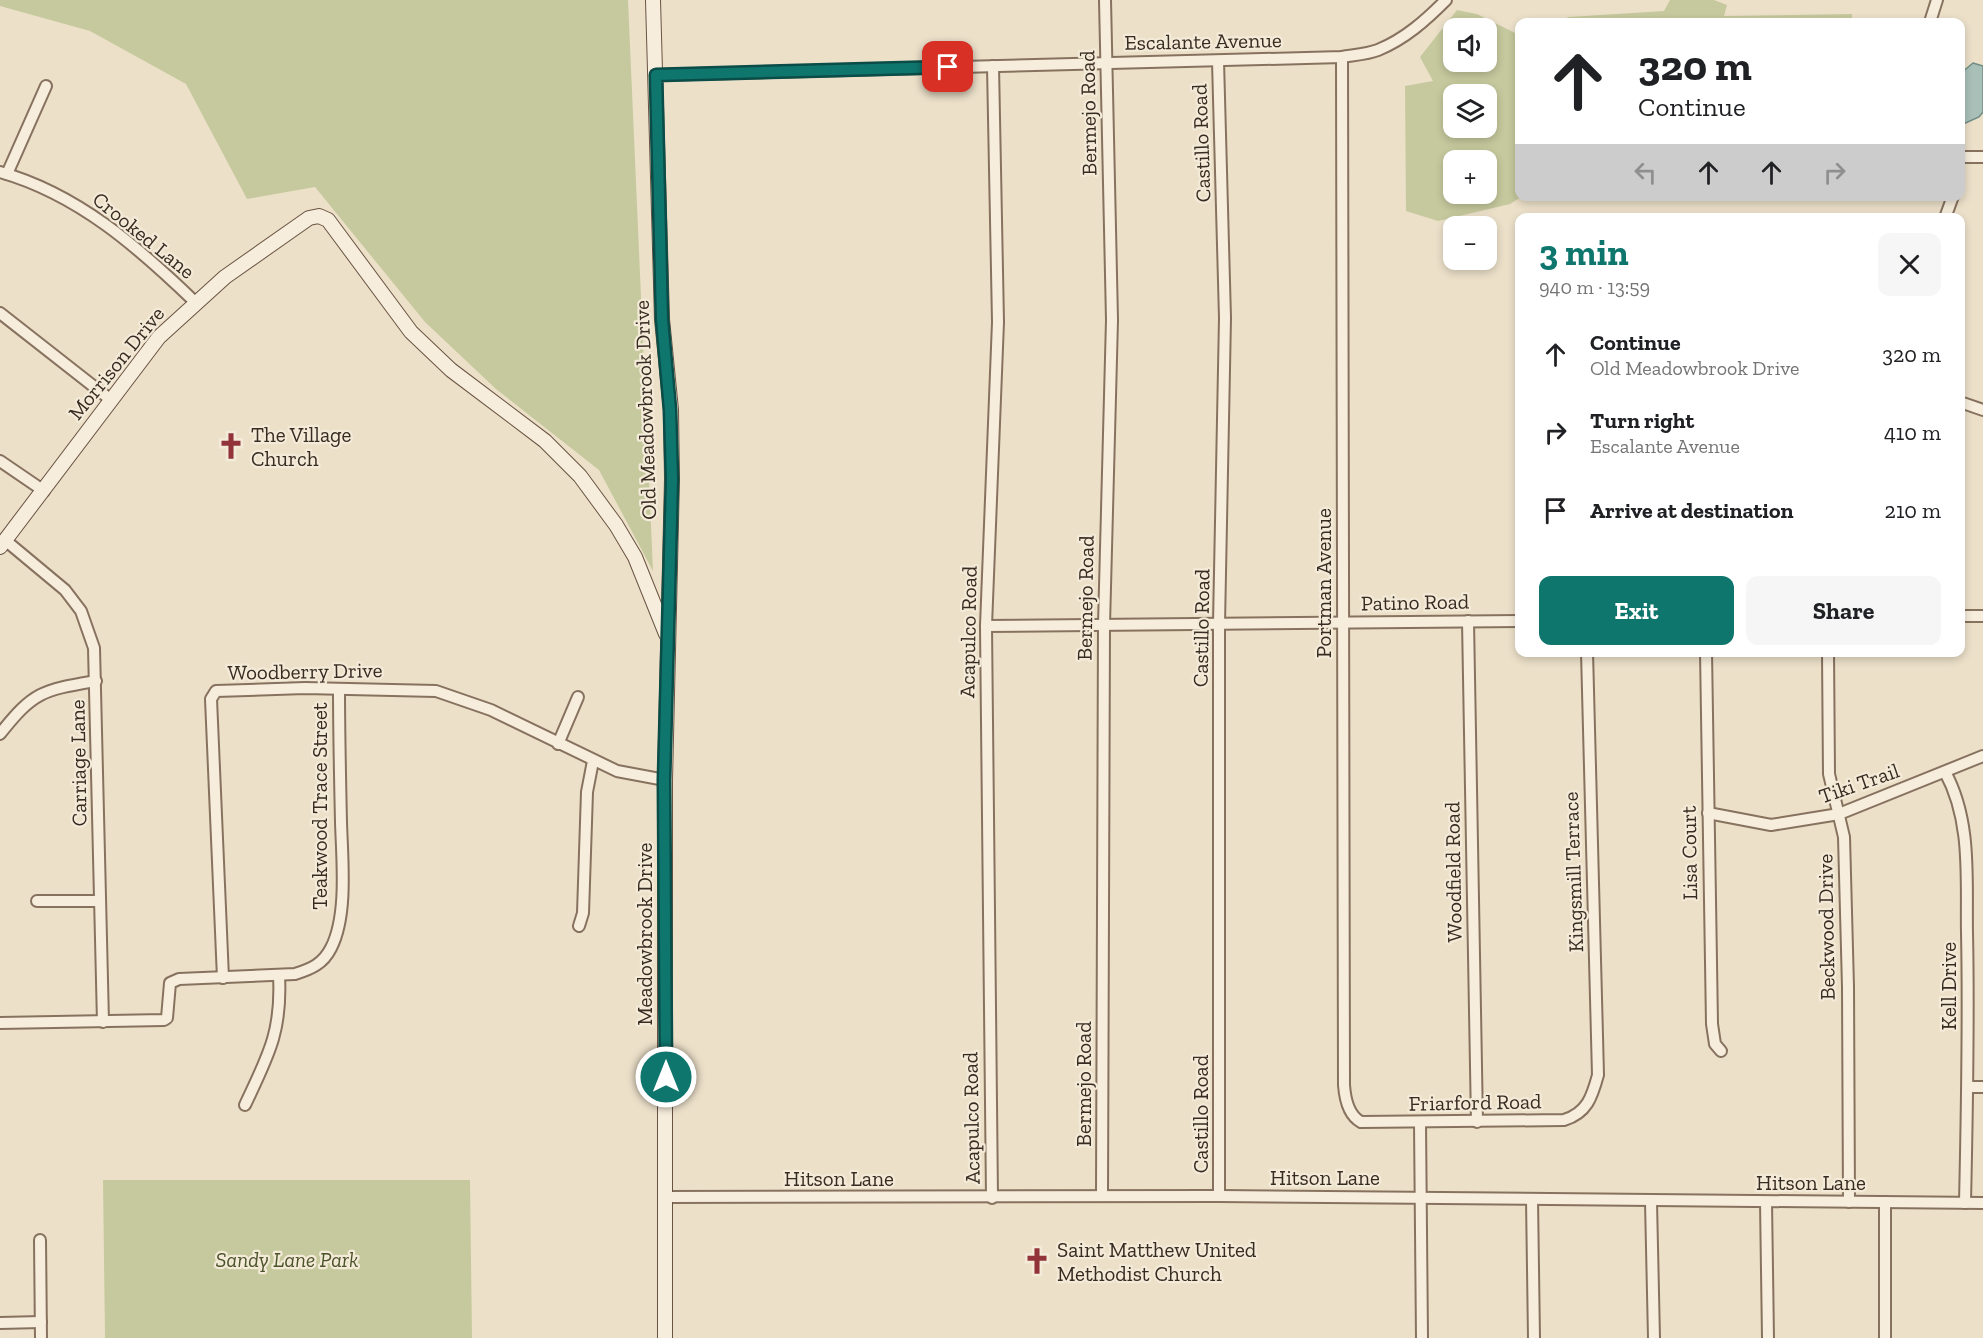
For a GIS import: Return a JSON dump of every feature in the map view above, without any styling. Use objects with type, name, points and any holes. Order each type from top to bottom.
[{"type":"main road","name":"Old Meadowbrook Drive","points":[[653,0],[662,319],[670,410],[668,639]]},
{"type":"main road","name":"Morrison Drive","points":[[2,544],[159,337],[195,302],[270,244],[309,218],[322,217],[328,220],[411,333],[452,370],[544,441],[580,476],[616,525],[635,557],[668,639]]},
{"type":"main road","name":"Meadowbrook Drive","points":[[665,1338],[664,780],[668,639]]},
{"type":"street","name":"Bermejo Road","points":[[1102,1196],[1104,625],[1112,320],[1105,0]]},
{"type":"street","name":"Escalante Avenue","points":[[656,75],[1342,57],[1377,51],[1399,39],[1425,21],[1446,0]]},
{"type":"street","points":[[1931,18],[1937,0]]},
{"type":"street","name":"Portman Avenue","points":[[1342,57],[1344,1085],[1348,1108]]},
{"type":"street","name":"Castillo Road","points":[[1218,61],[1225,318],[1220,624],[1219,1196]]},
{"type":"street","name":"Acapulco Road","points":[[992,1198],[986,626],[998,322],[993,66]]},
{"type":"street","points":[[3,173],[46,86]]},
{"type":"street","points":[[1965,157],[1983,157]]},
{"type":"street","name":"Crooked Lane","points":[[3,173],[46,188],[73,202],[130,243],[195,302]]},
{"type":"street","points":[[0,313],[111,400]]},
{"type":"street","points":[[1965,404],[1983,410]]},
{"type":"street","points":[[0,461],[44,491]]},
{"type":"street","name":"Carriage Lane","points":[[2,544],[65,590],[81,610],[94,648],[104,1022]]},
{"type":"street","points":[[1965,616],[1983,616]]},
{"type":"street","name":"Woodfield Road","points":[[1468,621],[1477,1122]]},
{"type":"street","name":"Patino Road","points":[[986,626],[1515,621]]},
{"type":"street","name":"Kingsmill Terrace","points":[[1587,657],[1598,1075],[1594,1090]]},
{"type":"street","name":"Lisa Court","points":[[1706,657],[1712,1024],[1715,1044],[1721,1051]]},
{"type":"street","name":"Beckwood Drive","points":[[1828,657],[1829,774],[1844,837],[1848,987],[1848,1202]]},
{"type":"street","points":[[0,734],[23,705],[51,689],[96,681]]},
{"type":"street","name":"Woodberry Drive","points":[[224,978],[211,699],[213,693],[339,689],[436,691],[492,710],[616,771],[664,780]]},
{"type":"street","name":"Teakwood Trace Street","points":[[104,1022],[164,1020],[167,1018],[170,983],[179,978],[279,976],[310,970],[324,959],[336,936],[340,918],[342,866],[339,689]]},
{"type":"street","points":[[558,744],[578,697]]},
{"type":"street","name":"Tiki Trail","points":[[1708,813],[1771,825],[1839,814],[1983,756]]},
{"type":"street","points":[[579,926],[583,913],[588,792],[593,761]]},
{"type":"street","name":"Kell Drive","points":[[1945,772],[1957,794],[1965,839],[1968,1087],[1965,1203]]},
{"type":"street","points":[[37,901],[100,901]]},
{"type":"street","points":[[245,1105],[270,1050],[279,1023],[279,976]]},
{"type":"street","points":[[0,1023],[104,1022]]},
{"type":"street","points":[[1968,1087],[1983,1087]]},
{"type":"street","name":"Friarford Road","points":[[1348,1108],[1354,1119],[1361,1122],[1564,1120],[1580,1113],[1587,1106],[1594,1090]]},
{"type":"street","points":[[1420,1123],[1422,1338]]},
{"type":"street","name":"Hitson Lane","points":[[666,1197],[1219,1196],[1421,1197],[1651,1202],[1983,1203]]},
{"type":"street","points":[[1532,1199],[1534,1338]]},
{"type":"street","points":[[1651,1202],[1654,1338]]},
{"type":"street","points":[[1766,1202],[1768,1338]]},
{"type":"street","points":[[1885,1202],[1885,1338]]},
{"type":"street","points":[[40,1240],[41,1338]]},
{"type":"street","points":[[0,1323],[40,1322]]},
{"type":"green space","points":[[0,0],[628,0],[653,571],[599,470],[496,389],[425,322],[315,187],[247,199],[186,84],[90,31],[0,6]]},
{"type":"green space","points":[[1670,0],[1714,0],[1727,5],[1724,16],[1852,14],[1852,18],[1567,18],[1664,11]]},
{"type":"green space","points":[[1457,10],[1485,18],[1451,18]]},
{"type":"green space","points":[[1497,24],[1515,33],[1515,201],[1459,216],[1443,216],[1443,220],[1438,221],[1406,211],[1405,86],[1433,81],[1420,57],[1443,28],[1443,72],[1497,72]]},
{"type":"green space","name":"Sandy Lane Park","points":[[103,1180],[470,1180],[472,1338],[105,1338]]},
{"type":"water","points":[[1973,63],[1983,66],[1983,112],[1979,117],[1965,123],[1965,70]]},
{"type":"place","name":"The Village Church","points":[[231,446]]},
{"type":"place","name":"Saint Matthew United Methodist Church","points":[[1037,1261]]},
{"type":"route","points":[[666,1077],[664,780],[672,479],[670,410],[662,319],[656,75],[948,67]]}]
